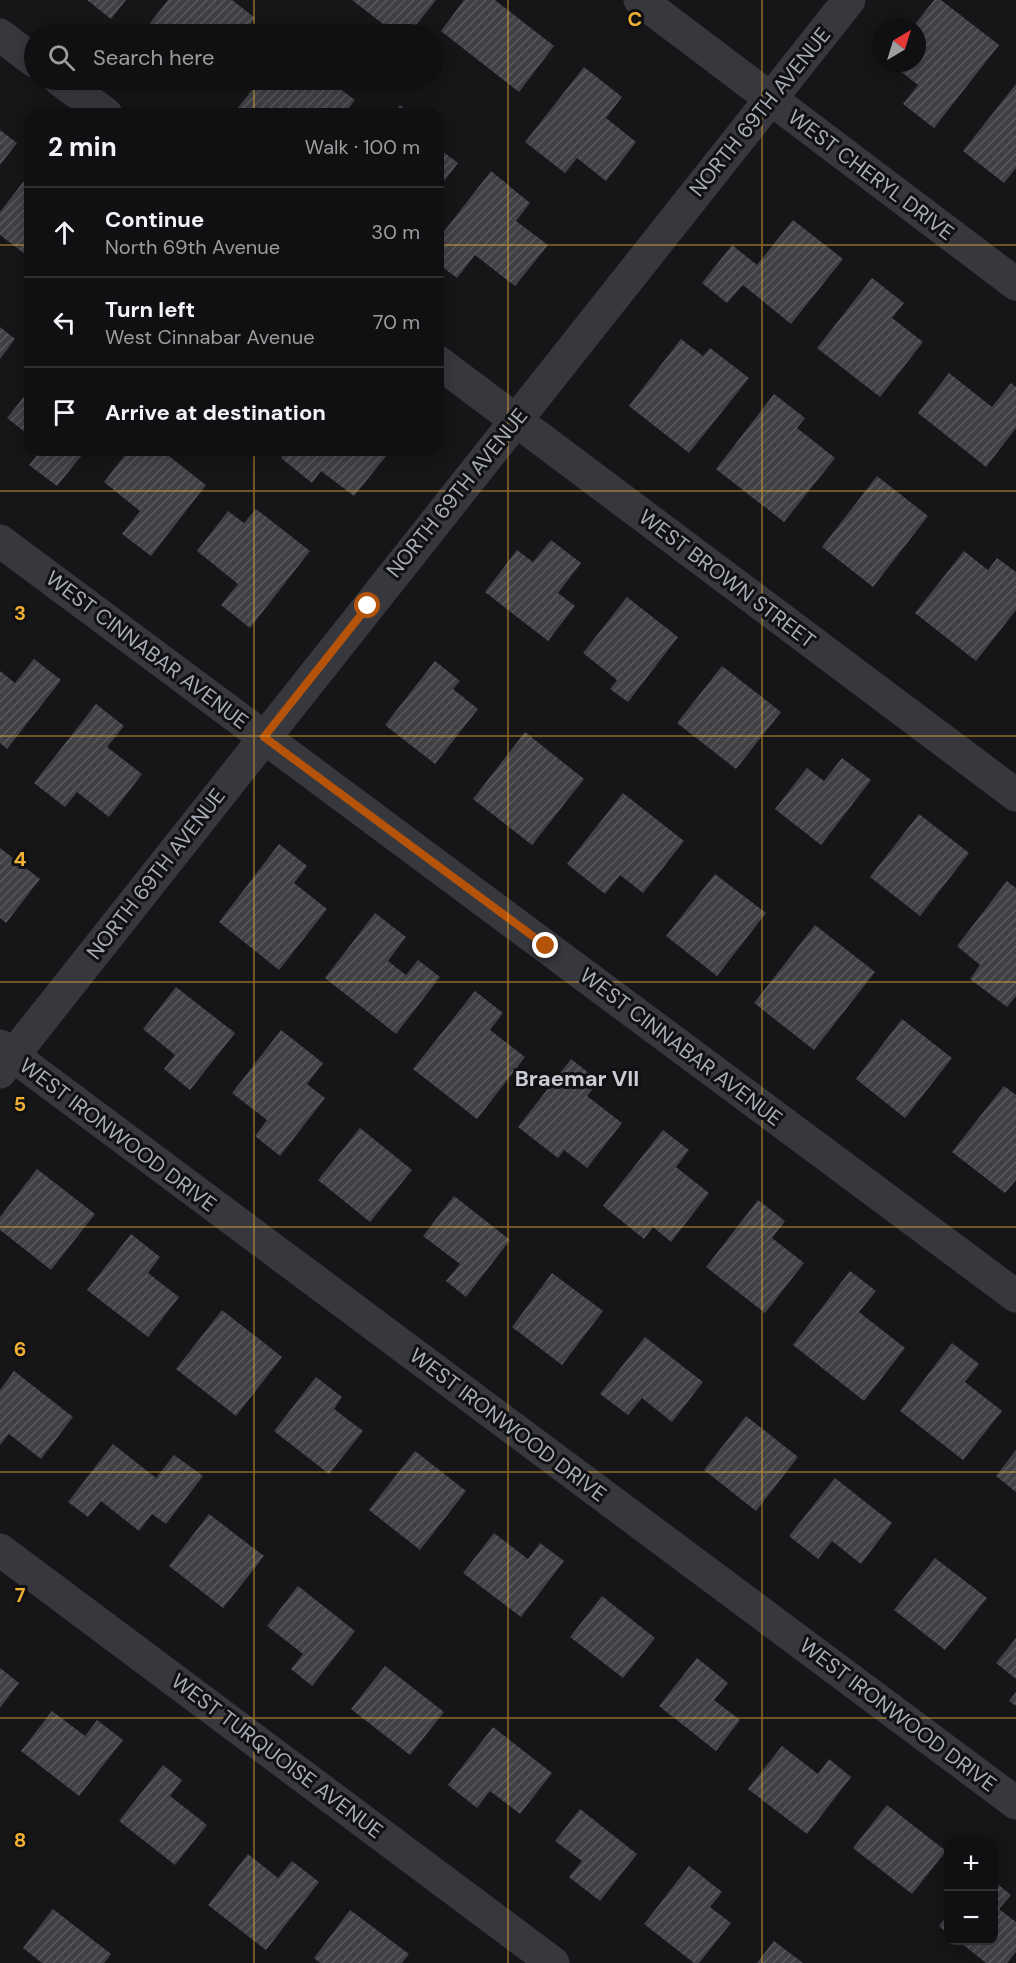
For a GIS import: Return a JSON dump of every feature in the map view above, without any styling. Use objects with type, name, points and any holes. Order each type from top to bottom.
[{"type":"street","name":"WEST CHERYL DRIVE","points":[[640,0],[1016,284]]},
{"type":"street","name":"NORTH 69TH AVENUE","points":[[4,1058],[264,737],[849,0]]},
{"type":"street","points":[[0,35],[24,53]]},
{"type":"street","points":[[74,90],[98,108]]},
{"type":"street","name":"WEST BROWN STREET","points":[[444,366],[1016,795]]},
{"type":"street","name":"WEST CINNABAR AVENUE","points":[[0,541],[1016,1296]]},
{"type":"street","name":"WEST IRONWOOD DRIVE","points":[[4,1058],[1016,1803]]},
{"type":"street","name":"WEST TURQUOISE AVENUE","points":[[0,1550],[553,1963]]},
{"type":"building","points":[[87,0],[126,0],[111,19]]},
{"type":"building","points":[[168,0],[232,0],[255,18],[250,24],[150,23]]},
{"type":"building","points":[[352,0],[436,0],[417,24],[383,24]]},
{"type":"building","points":[[464,0],[495,0],[554,46],[519,92],[444,33],[444,27]]},
{"type":"building","points":[[934,0],[941,0],[999,45],[934,128],[903,104],[918,85],[901,72],[926,72],[926,18],[920,18]]},
{"type":"building","points":[[584,67],[622,97],[606,118],[636,142],[606,181],[577,158],[565,173],[525,142]]},
{"type":"building","points":[[1016,84],[1016,168],[1004,183],[963,151]]},
{"type":"building","points":[[252,90],[342,90],[355,100],[349,108],[238,108]]},
{"type":"building","points":[[0,130],[17,143],[0,165]]},
{"type":"building","points":[[444,152],[458,163],[444,181]]},
{"type":"building","points":[[491,171],[530,203],[516,221],[548,245],[515,286],[475,255],[457,278],[444,268],[444,231]]},
{"type":"building","points":[[24,181],[24,253],[0,235],[0,212]]},
{"type":"building","points":[[793,220],[843,259],[791,324],[743,285],[727,303],[702,283],[732,245],[757,265]]},
{"type":"building","points":[[872,278],[904,303],[892,318],[923,342],[880,397],[817,348]]},
{"type":"building","points":[[0,327],[15,339],[0,359]]},
{"type":"building","points":[[681,339],[703,356],[710,348],[749,378],[689,453],[629,406]]},
{"type":"building","points":[[949,373],[992,407],[1011,383],[1016,387],[1016,428],[986,467],[918,413]]},
{"type":"building","points":[[774,394],[805,418],[797,428],[835,458],[784,522],[716,469]]},
{"type":"building","points":[[24,397],[24,431],[7,418]]},
{"type":"building","points":[[36,456],[81,456],[57,486],[29,465]]},
{"type":"building","points":[[124,456],[169,456],[206,485],[151,556],[122,534],[140,511],[104,482]]},
{"type":"building","points":[[282,456],[386,456],[354,496],[321,471],[312,483],[281,458]]},
{"type":"building","points":[[877,476],[928,516],[873,587],[822,547]]},
{"type":"building","points":[[256,509],[310,551],[250,628],[221,605],[238,584],[197,551],[228,511],[244,523]]},
{"type":"building","points":[[551,540],[581,563],[558,593],[575,606],[548,641],[485,592],[517,550],[533,562]]},
{"type":"building","points":[[964,551],[988,570],[997,558],[1016,572],[1016,610],[976,661],[915,613]]},
{"type":"building","points":[[627,597],[678,637],[628,702],[610,689],[617,680],[583,653]]},
{"type":"building","points":[[34,659],[61,680],[7,749],[0,743],[0,671],[15,683]]},
{"type":"building","points":[[435,661],[460,681],[453,689],[478,709],[435,764],[385,725]]},
{"type":"building","points":[[722,666],[781,712],[736,769],[677,723]]},
{"type":"building","points":[[96,704],[124,726],[107,747],[142,774],[109,817],[77,792],[65,807],[34,783]]},
{"type":"building","points":[[525,732],[584,779],[532,845],[473,799]]},
{"type":"building","points":[[842,758],[871,780],[821,845],[775,809],[807,768],[824,781]]},
{"type":"building","points":[[623,793],[684,841],[643,893],[620,875],[605,894],[567,864]]},
{"type":"building","points":[[919,814],[969,853],[920,916],[870,877]]},
{"type":"building","points":[[279,844],[307,866],[294,883],[327,909],[279,970],[219,922]]},
{"type":"building","points":[[0,848],[40,879],[6,923],[0,918]]},
{"type":"building","points":[[715,874],[766,913],[717,976],[666,936]]},
{"type":"building","points":[[1007,881],[1016,888],[1016,996],[1007,1007],[970,979],[980,965],[957,946]]},
{"type":"building","points":[[375,913],[406,937],[388,961],[406,975],[418,960],[440,977],[396,1034],[325,978]]},
{"type":"building","points":[[815,925],[875,972],[814,1050],[754,1003]]},
{"type":"building","points":[[176,987],[235,1033],[190,1090],[164,1069],[175,1055],[143,1029]]},
{"type":"building","points":[[475,991],[503,1013],[490,1030],[525,1057],[477,1119],[413,1069]]},
{"type":"building","points":[[902,1019],[952,1058],[905,1118],[856,1079]]},
{"type":"building","points":[[281,1030],[323,1063],[307,1084],[325,1098],[280,1156],[255,1136],[267,1120],[232,1093]]},
{"type":"building","points":[[571,1059],[599,1081],[587,1096],[622,1123],[587,1168],[564,1150],[558,1158],[518,1127]]},
{"type":"building","points":[[1004,1086],[1016,1095],[1016,1180],[1005,1193],[952,1152]]},
{"type":"building","points":[[360,1128],[412,1170],[370,1222],[318,1180]]},
{"type":"building","points":[[663,1130],[689,1150],[676,1167],[709,1193],[671,1242],[653,1227],[644,1239],[603,1206]]},
{"type":"building","points":[[37,1169],[95,1214],[51,1270],[0,1230],[0,1217]]},
{"type":"building","points":[[454,1196],[510,1240],[466,1297],[446,1281],[460,1264],[423,1236]]},
{"type":"building","points":[[758,1200],[785,1221],[772,1238],[804,1263],[765,1313],[706,1267]]},
{"type":"building","points":[[131,1234],[160,1257],[148,1273],[179,1297],[148,1337],[87,1290]]},
{"type":"building","points":[[850,1271],[876,1291],[859,1312],[905,1348],[864,1401],[793,1345]]},
{"type":"building","points":[[552,1273],[603,1311],[562,1365],[512,1327]]},
{"type":"building","points":[[222,1310],[282,1357],[236,1416],[176,1369]]},
{"type":"building","points":[[645,1337],[703,1382],[672,1422],[642,1398],[628,1415],[600,1394]]},
{"type":"building","points":[[952,1343],[979,1364],[965,1382],[1002,1411],[963,1460],[900,1411]]},
{"type":"building","points":[[14,1371],[73,1417],[41,1459],[9,1434],[0,1445],[0,1390]]},
{"type":"building","points":[[316,1377],[342,1397],[334,1409],[363,1431],[329,1474],[274,1431]]},
{"type":"building","points":[[746,1416],[798,1457],[756,1511],[704,1470]]},
{"type":"building","points":[[113,1444],[156,1478],[174,1455],[203,1476],[166,1524],[152,1514],[139,1531],[101,1501],[88,1517],[68,1502]]},
{"type":"building","points":[[1016,1450],[1016,1492],[996,1476]]},
{"type":"building","points":[[415,1451],[466,1491],[420,1550],[369,1510]]},
{"type":"building","points":[[835,1478],[892,1523],[861,1564],[832,1541],[818,1559],[789,1536]]},
{"type":"building","points":[[209,1514],[264,1556],[223,1608],[169,1566]]},
{"type":"building","points":[[494,1533],[528,1559],[540,1543],[564,1561],[521,1617],[463,1573]]},
{"type":"building","points":[[935,1558],[987,1598],[945,1650],[894,1610]]},
{"type":"building","points":[[298,1586],[355,1631],[312,1686],[291,1669],[303,1654],[267,1626]]},
{"type":"building","points":[[602,1596],[655,1638],[623,1678],[570,1637]]},
{"type":"building","points":[[1016,1638],[1016,1679],[996,1663]]},
{"type":"building","points":[[697,1658],[728,1683],[714,1700],[740,1720],[716,1751],[659,1706]]},
{"type":"building","points":[[385,1666],[444,1712],[410,1755],[351,1709]]},
{"type":"building","points":[[0,1668],[19,1683],[0,1708]]},
{"type":"building","points":[[1016,1692],[1016,1706],[1009,1701]]},
{"type":"building","points":[[52,1711],[85,1736],[97,1720],[123,1740],[79,1796],[21,1751]]},
{"type":"building","points":[[493,1727],[552,1773],[520,1814],[490,1791],[477,1808],[448,1785]]},
{"type":"building","points":[[782,1746],[818,1774],[829,1759],[851,1777],[807,1834],[748,1789]]},
{"type":"building","points":[[163,1765],[182,1780],[170,1796],[207,1825],[175,1865],[119,1821]]},
{"type":"building","points":[[887,1805],[944,1849],[944,1854],[912,1894],[853,1848]]},
{"type":"building","points":[[580,1809],[637,1854],[600,1901],[569,1877],[582,1861],[555,1841]]},
{"type":"building","points":[[248,1854],[278,1878],[292,1861],[319,1882],[266,1950],[208,1905]]},
{"type":"building","points":[[689,1866],[722,1892],[710,1907],[731,1923],[699,1963],[694,1963],[644,1924]]},
{"type":"building","points":[[998,1884],[1011,1895],[999,1909],[1016,1922],[1016,1952],[1007,1963],[986,1963],[963,1945],[998,1945]]},
{"type":"building","points":[[53,1909],[111,1954],[104,1963],[42,1963],[23,1948]]},
{"type":"building","points":[[350,1910],[409,1954],[402,1963],[320,1963],[314,1958]]},
{"type":"building","points":[[944,1919],[944,1930],[939,1926]]},
{"type":"building","points":[[774,1941],[803,1963],[757,1963]]},
{"type":"district","name":"Braemar VII","points":[[577,1078]]},
{"type":"route","points":[[368,606],[264,737],[546,946]]}]
